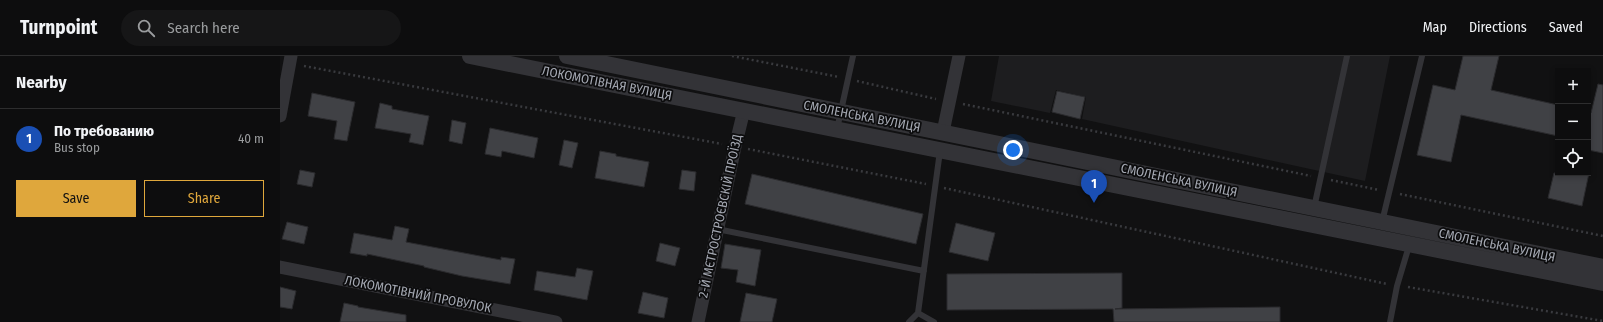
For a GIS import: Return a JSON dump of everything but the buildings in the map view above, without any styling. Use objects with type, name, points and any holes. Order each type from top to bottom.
[{"type":"street","points":[[280,116],[291,56]]},
{"type":"street","name":"ЛОКОМОТІВНАЯ ВУЛИЦЯ","points":[[470,56],[744,110]]},
{"type":"street","name":"СМОЛЕНСЬКА ВУЛИЦЯ","points":[[567,56],[1603,267]]},
{"type":"street","points":[[943,132],[959,56]]},
{"type":"street","name":"СМОЛЕНСЬКА ВУЛИЦЯ","points":[[744,110],[1603,283]]},
{"type":"street","name":"2-Й МЄТРОСТРОЄВСКІЙ ПРОЇЗД","points":[[698,322],[744,110]]},
{"type":"street","name":"ЛОКОМОТІВНИЙ ПРОВУЛОК","points":[[280,267],[556,322]]},
{"type":"lane","points":[[837,129],[853,56]]},
{"type":"lane","points":[[1314,208],[1347,56]]},
{"type":"lane","points":[[1382,222],[1422,56]]},
{"type":"lane","points":[[909,322],[918,313],[940,150]]},
{"type":"lane","points":[[717,229],[924,271]]},
{"type":"lane","points":[[1390,322],[1397,286],[1410,244]]},
{"type":"lane","points":[[918,313],[934,322]]},
{"type":"path","points":[[732,56],[1603,236]]},
{"type":"shaded area","points":[[999,56],[1390,56],[1365,181],[1082,119],[1086,97],[1056,90],[1050,113],[991,101]]},
{"type":"place","name":"По требованию","points":[[1094,203]]}]
